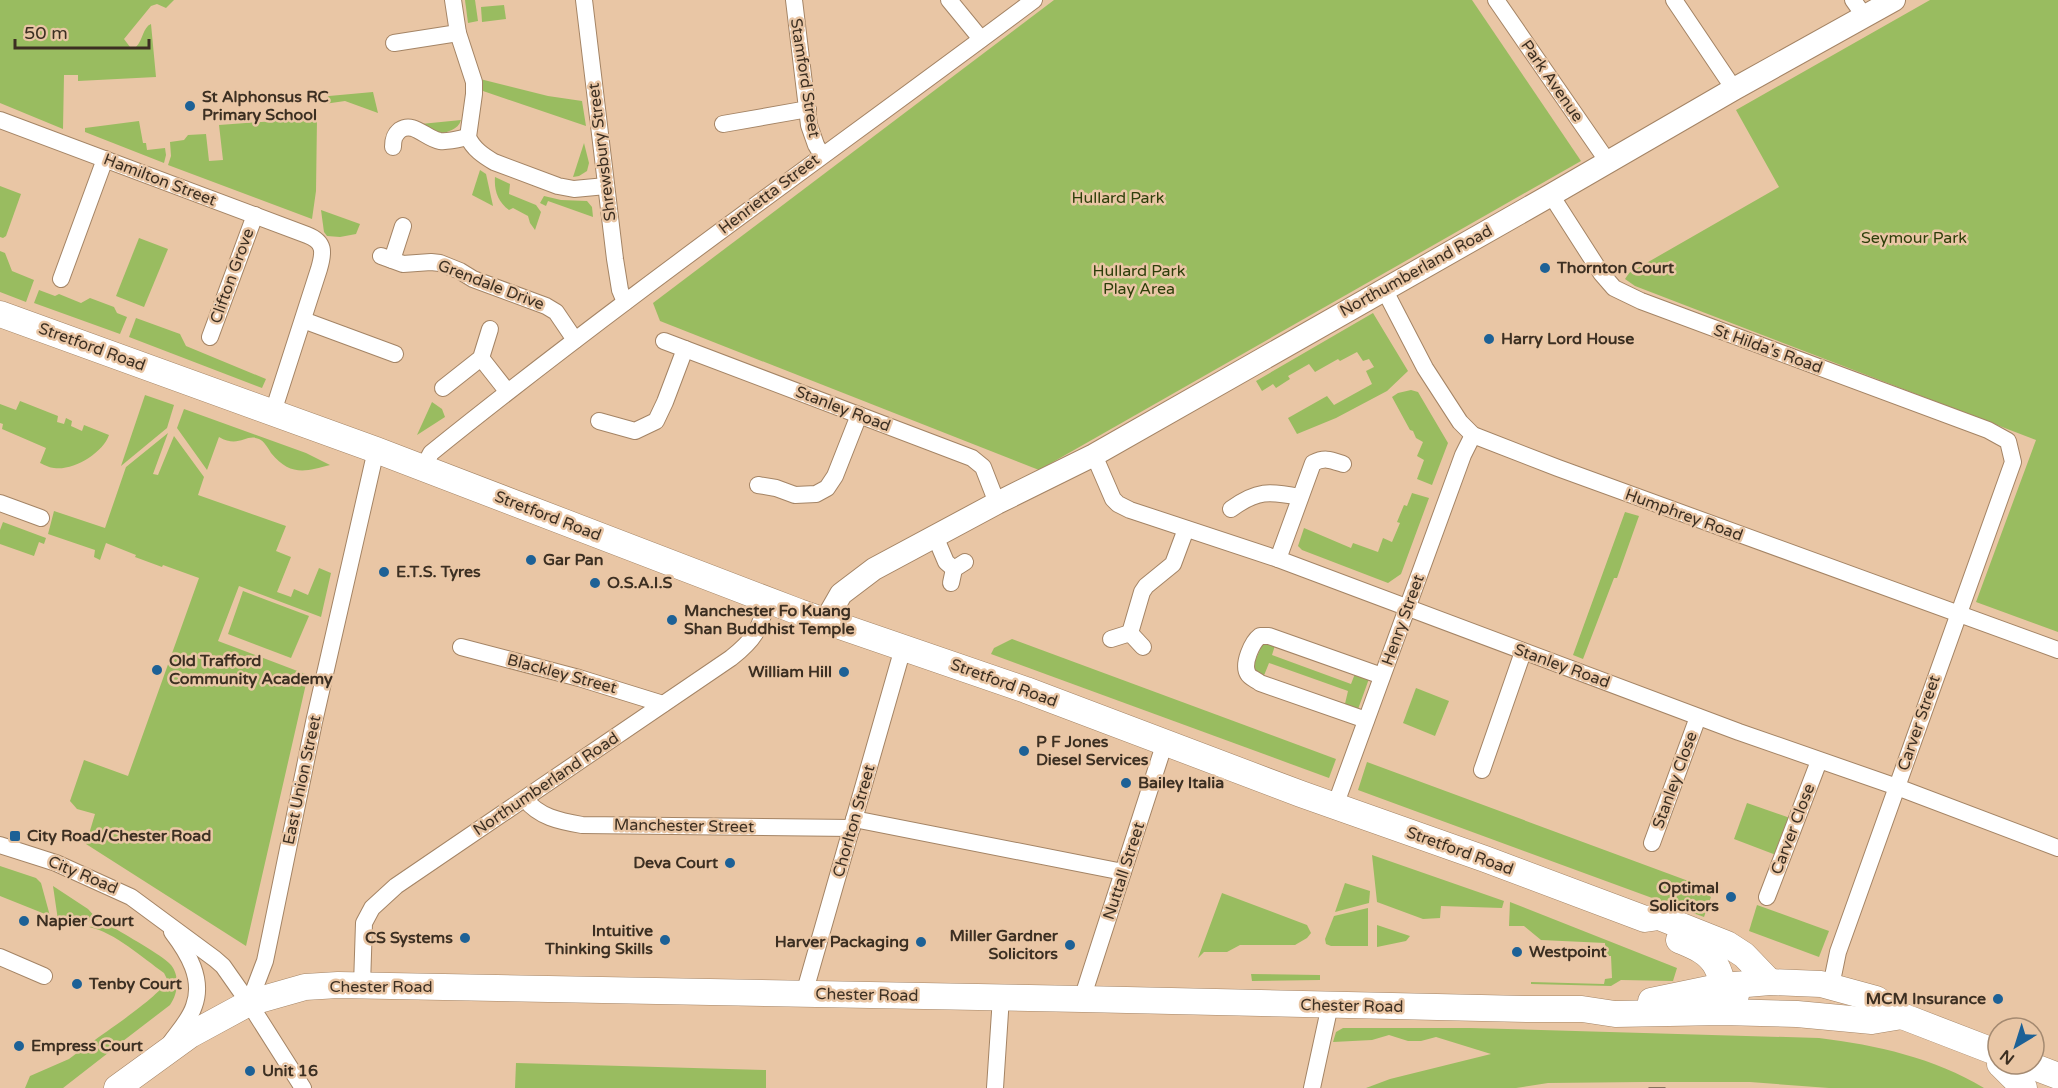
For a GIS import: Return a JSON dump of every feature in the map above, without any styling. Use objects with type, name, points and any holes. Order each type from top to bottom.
[{"type":"main road","name":"Northumberland Road","points":[[825,622],[840,594],[874,569],[1094,454],[1551,195],[1734,88],[1859,9],[1894,0]]},
{"type":"main road","name":"Stretford Road","points":[[0,314],[376,450],[825,622],[1026,690],[1645,919],[1659,917],[1727,944],[1744,956],[1770,982]]},
{"type":"main road","points":[[1645,919],[1650,929],[1707,954],[1716,965],[1723,986],[1731,993],[1739,996],[1808,1003],[1872,1021]]},
{"type":"main road","name":"Chester Road","points":[[1582,1009],[1611,1002],[1646,1002],[1723,986],[1770,982]]},
{"type":"main road","points":[[1770,982],[1831,986],[1876,999],[1902,1016],[1986,1052]]},
{"type":"main road","name":"Chester Road","points":[[117,1088],[166,1050],[249,1003],[305,987],[362,985],[1582,1009],[1615,1014],[1722,1012],[1797,1014],[1872,1021],[1902,1016]]},
{"type":"main road","points":[[2014,1076],[2024,1088]]},
{"type":"street","points":[[453,0],[458,33],[474,82],[468,137],[470,144],[485,156],[542,181],[574,189],[606,186]]},
{"type":"street","name":"Shrewsbury Street","points":[[585,0],[606,186],[620,290],[625,302]]},
{"type":"street","name":"Stamford Street","points":[[794,0],[812,136],[822,155]]},
{"type":"street","points":[[949,0],[981,39]]},
{"type":"street","name":"Henrietta Street","points":[[423,468],[431,453],[507,392],[822,155],[1034,0]]},
{"type":"street","name":"Park Avenue","points":[[1496,0],[1608,162]]},
{"type":"street","points":[[1674,0],[1734,88]]},
{"type":"street","points":[[394,44],[458,33]]},
{"type":"street","points":[[723,124],[808,109]]},
{"type":"street","name":"Hamilton Street","points":[[0,120],[319,241],[323,254],[303,320]]},
{"type":"street","points":[[393,147],[393,139],[397,133],[408,128],[442,141],[468,137]]},
{"type":"street","points":[[61,279],[105,159]]},
{"type":"street","name":"St Hilda's Road","points":[[1551,195],[1601,273],[1614,288],[1641,301],[1988,430],[2008,441],[2013,462]]},
{"type":"street","name":"Clifton Grove","points":[[210,337],[255,215]]},
{"type":"street","name":"Grendale Drive","points":[[403,226],[387,258],[410,264],[440,263],[473,279],[546,306],[561,318],[575,340]]},
{"type":"street","name":"Humphrey Road","points":[[1384,289],[1425,368],[1460,422],[1473,435],[1598,483],[2058,650]]},
{"type":"street","points":[[273,412],[303,320],[395,354]]},
{"type":"street","points":[[443,388],[481,358],[490,329]]},
{"type":"street","name":"Stanley Road","points":[[664,341],[972,458],[983,467],[997,503]]},
{"type":"street","points":[[599,421],[614,432],[635,431],[650,425],[658,418],[685,349]]},
{"type":"street","points":[[481,358],[507,392]]},
{"type":"street","points":[[769,483],[795,495],[816,494],[827,488],[835,476],[859,415]]},
{"type":"street","name":"Henry Street","points":[[1335,806],[1463,455],[1473,435]]},
{"type":"street","name":"East Union Street","points":[[249,1003],[265,961],[314,722],[376,450]]},
{"type":"street","name":"Stanley Road","points":[[1094,454],[1110,494],[1118,504],[1278,559],[1698,717],[2058,848]]},
{"type":"street","points":[[1278,559],[1313,463],[1321,459],[1330,459],[1343,464]]},
{"type":"street","name":"Carver Street","points":[[1831,986],[1832,970],[1838,952],[2013,462]]},
{"type":"street","points":[[1231,509],[1245,499],[1260,493],[1275,492],[1300,497]]},
{"type":"street","points":[[0,503],[42,518]]},
{"type":"street","points":[[1130,633],[1142,592],[1173,564],[1186,529]]},
{"type":"street","points":[[935,536],[946,562],[957,571]]},
{"type":"street","name":"Northumberland Road","points":[[362,985],[364,923],[372,908],[396,886],[731,658],[749,644],[758,631],[768,601]]},
{"type":"street","points":[[1111,639],[1130,633]]},
{"type":"street","points":[[1130,633],[1143,647]]},
{"type":"street","points":[[1366,720],[1260,683],[1248,673],[1246,667],[1254,643],[1260,636],[1269,636],[1382,676]]},
{"type":"street","name":"Blackley Street","points":[[461,647],[579,678],[663,704]]},
{"type":"street","name":"Chorlton Street","points":[[804,994],[903,648]]},
{"type":"street","points":[[1482,770],[1523,652]]},
{"type":"street","name":"Stanley Close","points":[[1652,843],[1698,717]]},
{"type":"street","name":"Nuttall Street","points":[[1082,999],[1165,742]]},
{"type":"street","name":"Carver Close","points":[[1767,897],[1819,761]]},
{"type":"street","name":"Manchester Street","points":[[525,799],[532,809],[542,814],[553,819],[582,825],[853,824],[1124,872]]},
{"type":"street","name":"City Road","points":[[0,845],[56,863],[131,897],[223,966],[303,1088]]},
{"type":"street","name":"City Road","points":[[160,917],[184,948],[195,971],[198,993]]},
{"type":"street","points":[[0,957],[44,976]]},
{"type":"street","name":"Chester Road","points":[[166,1050],[194,1008],[198,993]]},
{"type":"street","points":[[995,1088],[1000,998]]},
{"type":"street","points":[[1312,1088],[1330,1005]]},
{"type":"green space","points":[[0,0],[174,0],[166,8],[157,4],[151,6],[124,39],[130,47],[136,47],[146,28],[151,24],[156,77],[78,81],[78,75],[64,75],[63,129],[0,103]]},
{"type":"green space","points":[[465,0],[475,0],[478,21],[468,23]]},
{"type":"green space","name":"Hullard Park","points":[[1054,0],[1472,0],[1581,161],[1039,470],[660,321],[653,303]]},
{"type":"green space","name":"Seymour Park","points":[[1930,0],[2058,0],[2058,632],[1976,602],[2036,440],[1635,286],[1625,279],[1629,273],[1779,187],[1736,110]]},
{"type":"green space","points":[[504,5],[506,19],[482,22],[481,7]]},
{"type":"green space","points":[[480,79],[548,96],[582,101],[586,126],[483,91]]},
{"type":"green space","points":[[373,92],[378,113],[345,101],[324,104],[329,96]]},
{"type":"green space","points":[[317,118],[316,191],[312,219],[168,165],[171,156],[170,142],[184,140],[188,135],[206,134],[209,161],[223,160],[219,125]]},
{"type":"green space","points":[[461,120],[455,128],[439,134],[421,124]]},
{"type":"green space","points":[[139,121],[143,143],[146,143],[147,150],[165,148],[164,163],[85,132],[85,128]]},
{"type":"green space","points":[[584,143],[589,163],[587,171],[573,177]]},
{"type":"green space","points":[[480,170],[486,174],[493,206],[472,195]]},
{"type":"green space","points":[[495,177],[510,184],[509,194],[536,205],[541,212],[535,230],[528,216],[513,208],[509,210],[499,200]]},
{"type":"green space","points":[[0,186],[21,194],[6,236],[3,238],[0,237]]},
{"type":"green space","points":[[544,196],[561,200],[587,201],[592,207],[593,217],[548,201],[546,206],[540,203]]},
{"type":"green space","points":[[321,210],[360,224],[356,234],[340,237],[327,236],[324,232]]},
{"type":"green space","points":[[139,238],[168,249],[144,307],[116,296]]},
{"type":"green space","points":[[0,251],[5,253],[12,271],[34,280],[26,302],[0,292]]},
{"type":"green space","points":[[39,290],[55,296],[59,294],[81,303],[90,298],[114,307],[117,313],[127,317],[120,334],[34,303]]},
{"type":"green space","points":[[1373,313],[1408,371],[1387,391],[1336,418],[1297,434],[1288,418],[1327,396],[1334,405],[1372,384],[1366,371],[1374,367],[1369,359],[1363,361],[1357,352],[1340,361],[1338,359],[1315,372],[1309,364],[1288,376],[1290,379],[1276,388],[1273,384],[1262,391],[1256,381]]},
{"type":"green space","points":[[136,318],[180,334],[186,346],[266,379],[262,388],[129,337]]},
{"type":"green space","points":[[1411,390],[1418,392],[1448,443],[1432,485],[1417,479],[1424,460],[1417,456],[1423,442],[1416,438],[1410,430],[1392,397]]},
{"type":"green space","points":[[145,395],[174,405],[167,428],[121,466]]},
{"type":"green space","points":[[20,401],[58,416],[57,422],[64,424],[66,418],[72,421],[71,426],[82,431],[84,425],[109,435],[106,442],[94,454],[70,467],[52,468],[40,463],[46,448],[2,429],[3,424],[0,423],[0,404],[16,410]]},
{"type":"green space","points":[[432,402],[442,409],[445,417],[417,435]]},
{"type":"green space","points":[[184,409],[306,453],[330,465],[305,470],[291,469],[278,460],[259,439],[250,438],[232,442],[219,437],[207,470],[177,428]]},
{"type":"green space","points":[[168,433],[153,474],[158,475],[174,436],[204,477],[198,495],[286,526],[276,551],[291,557],[277,592],[291,597],[294,589],[308,595],[319,568],[331,573],[321,617],[239,586],[218,641],[308,675],[246,946],[86,844],[95,814],[77,809],[70,801],[84,760],[128,776],[199,578],[135,557],[136,555],[106,543],[100,560],[94,557],[95,550],[48,534],[54,511],[105,528],[126,467]]},
{"type":"green space","points":[[1412,493],[1429,498],[1401,574],[1388,583],[1302,550],[1298,546],[1304,528],[1351,548],[1353,543],[1378,552],[1383,538],[1392,542],[1400,523],[1397,522]]},
{"type":"green space","points":[[1625,512],[1639,516],[1617,578],[1614,578],[1583,659],[1573,655]]},
{"type":"green space","points":[[3,522],[46,538],[44,544],[39,542],[34,556],[0,544],[0,530]]},
{"type":"green space","points":[[243,591],[309,616],[291,658],[228,634]]},
{"type":"green space","points":[[1012,639],[1336,759],[1329,778],[991,654],[994,648]]},
{"type":"green space","points":[[1276,642],[1272,655],[1351,684],[1356,671],[1370,676],[1357,712],[1344,708],[1348,691],[1269,663],[1263,678],[1252,668],[1263,643]]},
{"type":"green space","points":[[1416,688],[1449,701],[1435,736],[1403,723]]},
{"type":"green space","points":[[1367,762],[1710,889],[1708,895],[1711,897],[1704,917],[1358,790]]},
{"type":"green space","points":[[1747,803],[1790,818],[1776,855],[1734,839]]},
{"type":"green space","points":[[1372,855],[1504,901],[1502,908],[1441,906],[1440,918],[1423,919],[1377,902]]},
{"type":"green space","points":[[0,866],[36,878],[41,883],[50,916],[0,896]]},
{"type":"green space","points":[[1345,883],[1370,891],[1369,903],[1335,912]]},
{"type":"green space","points":[[53,886],[88,909],[98,920],[59,927]]},
{"type":"green space","points":[[1222,893],[1307,925],[1311,933],[1295,945],[1240,945],[1227,952],[1204,952],[1198,958]]},
{"type":"green space","points":[[1510,902],[1677,968],[1673,981],[1621,980],[1611,986],[1531,984],[1531,982],[1604,984],[1605,979],[1612,978],[1611,956],[1605,956],[1605,943],[1541,940],[1524,926],[1509,926]]},
{"type":"green space","points":[[1757,905],[1829,931],[1819,957],[1749,931]]},
{"type":"green space","points":[[1368,908],[1368,946],[1326,944],[1325,939],[1334,916]]},
{"type":"green space","points":[[1377,925],[1410,936],[1406,941],[1377,947]]},
{"type":"green space","points":[[111,926],[166,961],[174,969],[177,980],[173,1001],[170,1005],[110,1051],[91,1043],[146,1003],[167,979],[164,973],[128,946],[108,934],[89,927]]},
{"type":"green space","points":[[1251,974],[1320,975],[1320,980],[1252,981]]},
{"type":"green space","points":[[1343,1028],[1470,1028],[1819,1038],[1904,1054],[1945,1069],[1984,1088],[1829,1088],[1750,1082],[1643,1082],[1548,1083],[1516,1088],[1366,1088],[1390,1079],[1491,1054],[1436,1037],[1421,1041],[1408,1041],[1389,1035],[1372,1040],[1333,1042],[1336,1032]]},
{"type":"green space","points":[[89,1044],[108,1053],[63,1088],[25,1088],[30,1076],[69,1059]]},
{"type":"green space","points":[[516,1063],[766,1070],[766,1088],[515,1088]]},
{"type":"tram line","points":[[1649,1088],[1665,1088]]},
{"type":"place","name":"St Alphonsus RC Primary School","points":[[190,106]]},
{"type":"place","name":"Thornton Court","points":[[1545,268]]},
{"type":"place","name":"Harry Lord House","points":[[1489,339]]},
{"type":"place","name":"Gar Pan","points":[[531,560]]},
{"type":"place","name":"E.T.S. Tyres","points":[[384,572]]},
{"type":"place","name":"O.S.A.I.S","points":[[595,583]]},
{"type":"place","name":"Manchester Fo Kuang Shan Buddhist Temple","points":[[672,620]]},
{"type":"place","name":"Old Trafford Community Academy","points":[[157,670]]},
{"type":"place","name":"William Hill","points":[[844,672]]},
{"type":"place","name":"P F Jones Diesel Services","points":[[1024,751]]},
{"type":"place","name":"Bailey Italia","points":[[1126,783]]},
{"type":"place","name":"City Road/Chester Road","points":[[15,836]]},
{"type":"place","name":"Deva Court","points":[[730,863]]},
{"type":"place","name":"Optimal Solicitors","points":[[1731,897]]},
{"type":"place","name":"Napier Court","points":[[24,921]]},
{"type":"place","name":"CS Systems","points":[[465,938]]},
{"type":"place","name":"Intuitive Thinking Skills","points":[[665,940]]},
{"type":"place","name":"Harver Packaging","points":[[921,942]]},
{"type":"place","name":"Miller Gardner Solicitors","points":[[1070,945]]},
{"type":"place","name":"Westpoint","points":[[1517,952]]},
{"type":"place","name":"Tenby Court","points":[[77,984]]},
{"type":"place","name":"MCM Insurance","points":[[1998,999]]},
{"type":"place","name":"Empress Court","points":[[19,1046]]},
{"type":"place","name":"Unit 16","points":[[250,1071]]},
{"type":"park label","name":"Hullard Park Play Area","points":[[1139,280]]}]
